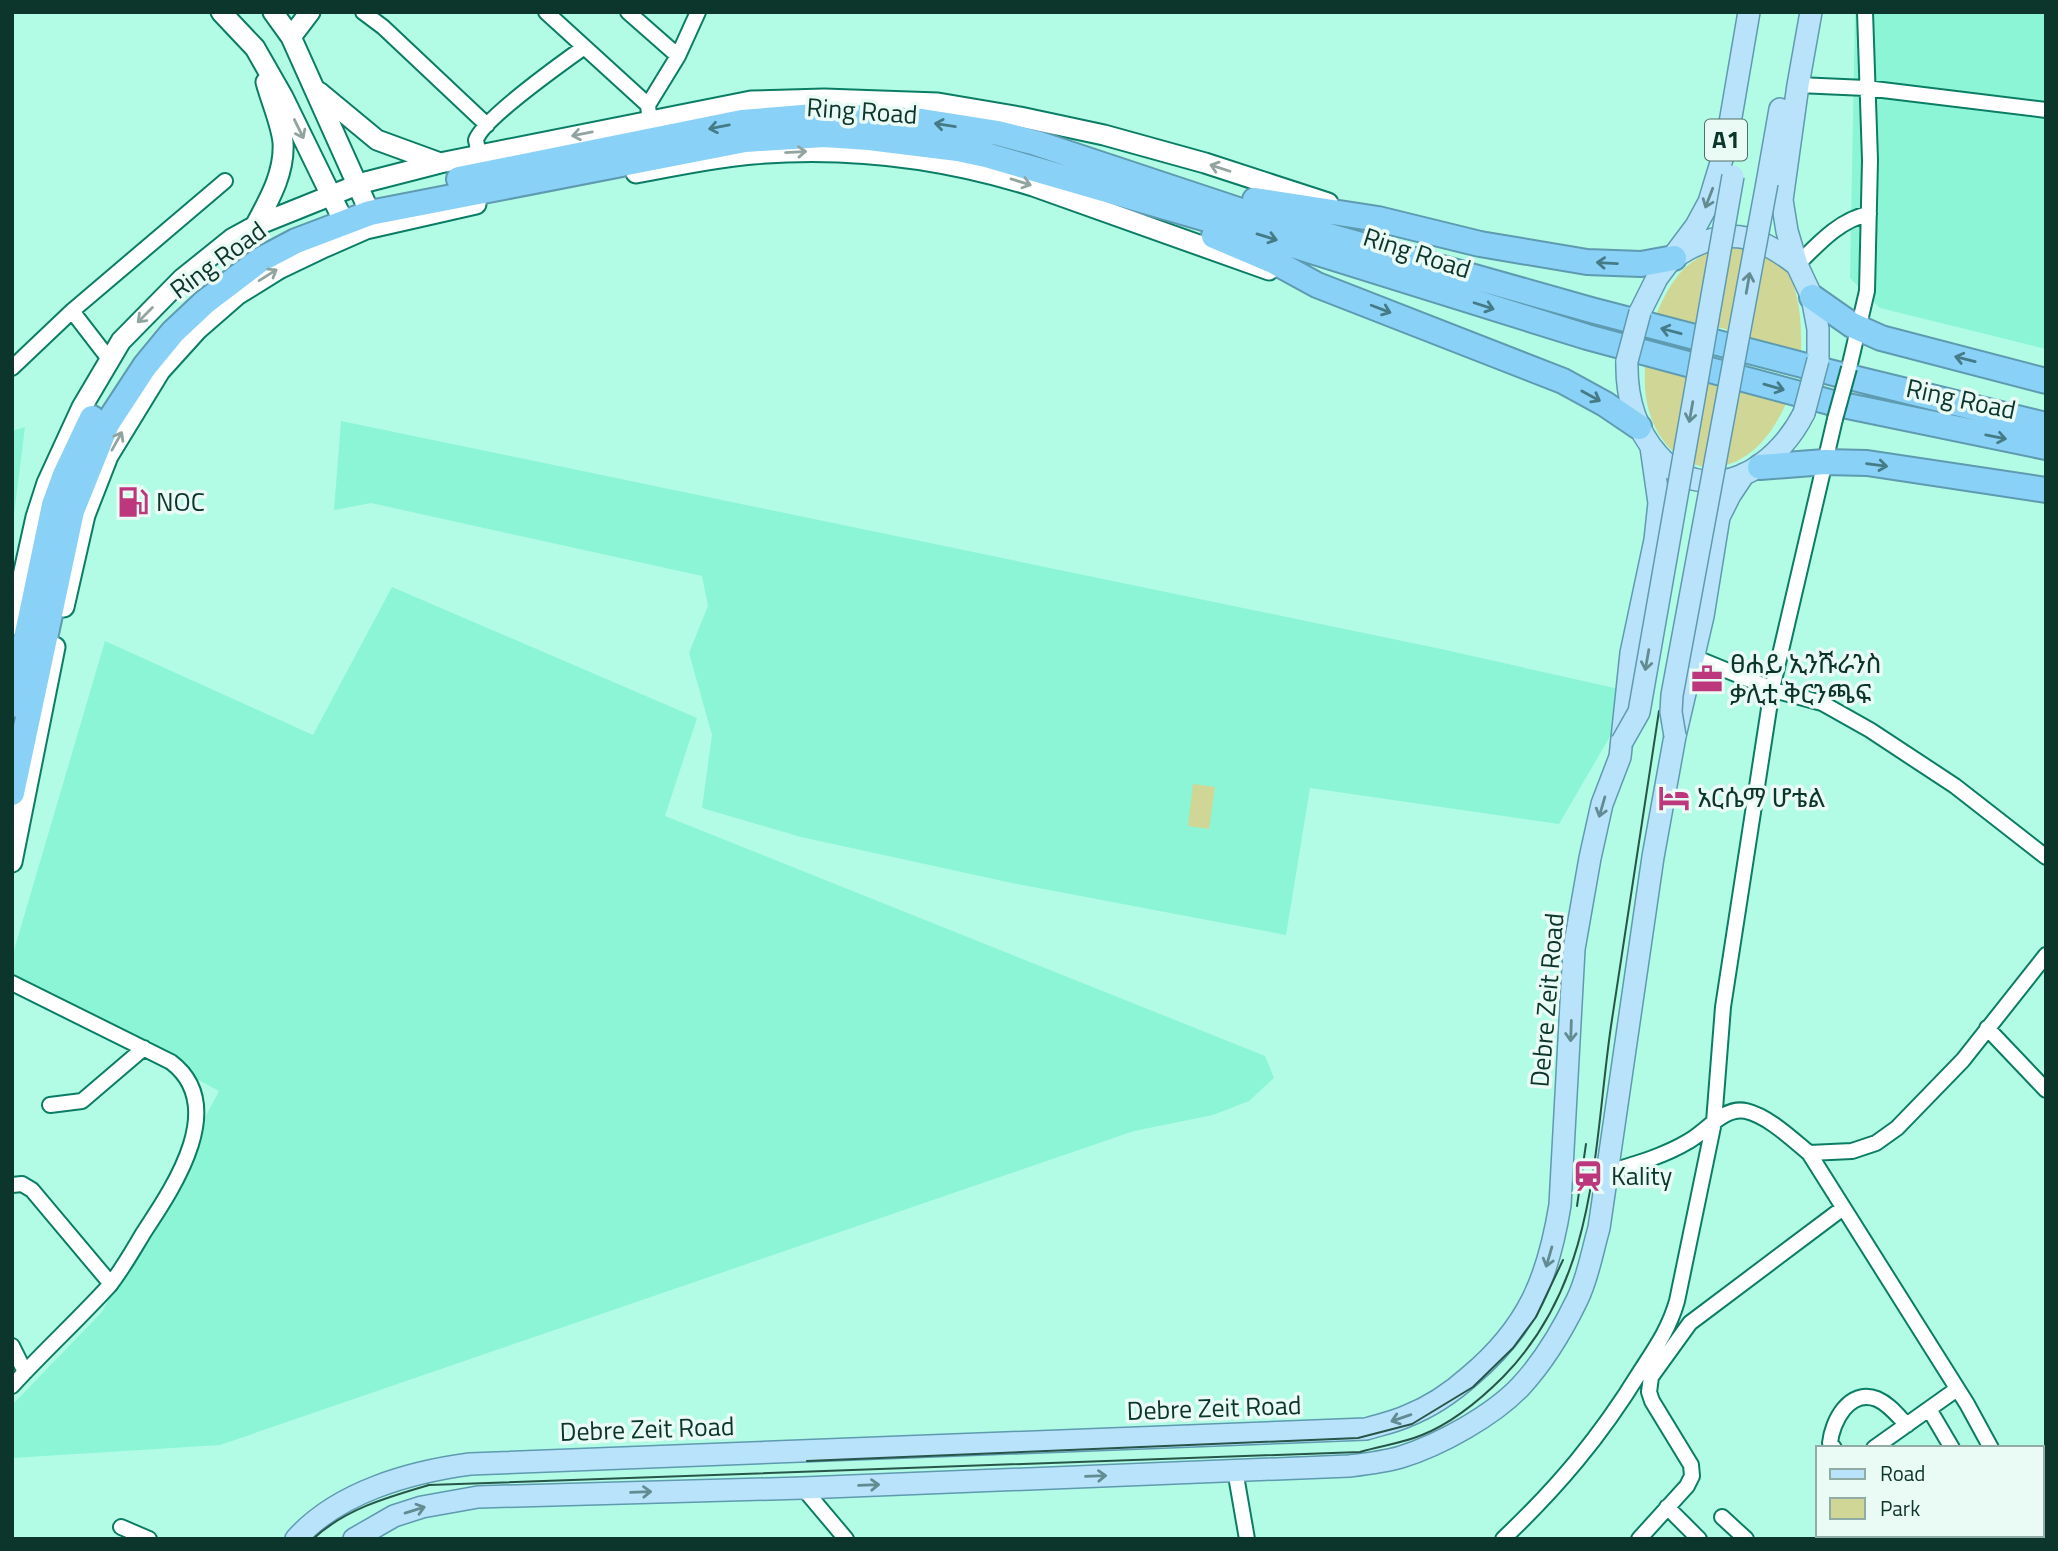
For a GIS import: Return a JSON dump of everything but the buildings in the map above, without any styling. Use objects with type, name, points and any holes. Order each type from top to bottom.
[{"type":"highway","name":"Ring Road","points":[[12,705],[54,506],[86,429],[131,356],[161,321],[194,289],[251,247],[288,226],[364,199],[742,122],[826,115],[922,121],[998,134],[1036,143],[1244,212],[1591,310],[2046,425]]},
{"type":"highway","name":"Ring Road","points":[[364,199],[745,140],[824,135],[958,149],[1023,165],[1352,262],[1600,341],[1833,403],[2046,447]]},
{"type":"highway","points":[[1152,181],[1287,206],[1378,219],[1480,243],[1587,262],[1640,264],[1674,258]]},
{"type":"highway","points":[[1084,183],[1109,198],[1252,251],[1317,285],[1563,381],[1605,404],[1645,437]]},
{"type":"highway","name":"Ring Road","points":[[12,793],[72,511],[112,415],[145,366],[173,332],[205,302],[260,260],[296,241],[338,209]]},
{"type":"highway","points":[[1812,297],[1858,328],[1881,338],[2046,381]]},
{"type":"highway","points":[[1752,471],[1825,462],[1867,463],[2046,490]]},
{"type":"main road","name":"A1","points":[[1645,437],[1630,402],[1627,360],[1640,312],[1657,278],[1674,258],[1709,202],[1726,146],[1749,12]]},
{"type":"main road","points":[[1622,742],[1639,712],[1763,12]]},
{"type":"main road","points":[[1675,736],[1671,712],[1672,695],[1797,12]]},
{"type":"main road","name":"A1","points":[[1752,471],[1791,434],[1804,413],[1818,360],[1818,328],[1812,297],[1797,264],[1787,231],[1782,200],[1811,12]]},
{"type":"main road","name":"A1","points":[[1674,258],[1696,243],[1716,237],[1740,235],[1763,242],[1797,264]]},
{"type":"main road","points":[[1622,742],[1631,653],[1655,540],[1659,503],[1645,437]]},
{"type":"main road","points":[[1645,437],[1675,472],[1696,480],[1726,480],[1752,471]]},
{"type":"main road","points":[[358,1538],[394,1516],[422,1507],[478,1497],[803,1488],[1349,1466],[1402,1457],[1443,1439],[1491,1411],[1520,1387],[1552,1345],[1578,1298],[1599,1228],[1651,871],[1675,736],[1703,616],[1719,517],[1730,495],[1752,471]]},
{"type":"main road","name":"Debre Zeit Road","points":[[296,1539],[330,1512],[382,1484],[428,1470],[470,1464],[1312,1433],[1366,1429],[1433,1404],[1457,1388],[1509,1340],[1531,1306],[1551,1255],[1560,1205],[1574,949],[1602,804],[1620,757],[1622,742]]},
{"type":"street","points":[[12,625],[36,517],[47,483],[82,407],[109,359],[137,323],[182,279],[233,238],[255,226],[338,209],[283,97],[255,48],[221,12]]},
{"type":"street","points":[[273,12],[291,37],[364,199],[440,163],[649,112],[751,101],[824,99],[937,103],[1104,135],[1205,163],[1378,219]]},
{"type":"street","points":[[291,37],[310,12]]},
{"type":"street","points":[[363,12],[383,27],[487,125]]},
{"type":"street","points":[[546,12],[649,112]]},
{"type":"street","points":[[628,12],[678,56]]},
{"type":"street","points":[[649,112],[698,12]]},
{"type":"street","points":[[1503,1539],[1538,1505],[1605,1427],[1670,1326],[1677,1301],[1714,1122],[1723,1007],[1772,689],[1867,291],[1870,160],[1865,12]]},
{"type":"street","points":[[255,48],[283,141],[280,172],[270,199],[255,226]]},
{"type":"street","points":[[479,155],[476,140],[478,134],[534,84],[583,48]]},
{"type":"street","points":[[1798,85],[1866,88],[2046,110]]},
{"type":"street","points":[[314,87],[377,140],[440,163]]},
{"type":"street","points":[[12,862],[78,540],[108,457],[160,372],[198,329],[237,295],[279,269],[344,238],[366,229],[522,194],[750,154],[858,152],[947,164],[1001,176],[1112,213],[1214,252],[1317,285]]},
{"type":"street","points":[[12,368],[72,311],[225,181]]},
{"type":"street","points":[[1797,264],[1840,227],[1856,216],[1869,214]]},
{"type":"street","points":[[72,311],[109,359]]},
{"type":"street","points":[[1694,657],[1772,689],[1822,704],[1896,746],[1955,786],[2046,857]]},
{"type":"street","points":[[1809,1153],[1852,1151],[1876,1143],[1896,1128],[1963,1060],[2046,955]]},
{"type":"street","points":[[12,984],[171,1062],[187,1076],[195,1095],[190,1149],[180,1174],[111,1284],[12,1386]]},
{"type":"street","points":[[1987,1028],[2046,1090]]},
{"type":"street","points":[[50,1105],[82,1101],[144,1048]]},
{"type":"street","points":[[1608,1172],[1641,1163],[1692,1140],[1726,1114],[1748,1111],[1782,1130],[1809,1153],[1990,1446]]},
{"type":"street","points":[[12,1185],[22,1184],[32,1190],[111,1284]]},
{"type":"street","points":[[1639,1539],[1687,1486],[1692,1476],[1691,1465],[1648,1392],[1651,1377],[1690,1323],[1843,1208]]},
{"type":"street","points":[[1670,1326],[1690,1323]]},
{"type":"street","points":[[12,1346],[25,1372]]},
{"type":"street","points":[[1877,1446],[1957,1389]]},
{"type":"street","points":[[1832,1446],[1830,1443],[1831,1428],[1840,1412],[1850,1403],[1864,1398],[1882,1403],[1907,1425]]},
{"type":"street","points":[[1929,1409],[1951,1446]]},
{"type":"street","points":[[1235,1470],[1247,1539]]},
{"type":"street","points":[[803,1488],[846,1539]]},
{"type":"street","points":[[1667,1507],[1699,1539]]},
{"type":"street","points":[[1722,1517],[1746,1539]]},
{"type":"street","points":[[121,1527],[149,1539]]},
{"type":"shaded area","points":[[1855,12],[2046,12],[2046,349],[1880,308],[1850,278]]},
{"type":"shaded area","points":[[341,421],[1441,649],[1628,691],[1612,733],[1559,824],[1310,788],[1286,935],[1012,883],[801,837],[702,808],[712,735],[689,653],[708,606],[702,576],[371,503],[334,510]]},
{"type":"shaded area","points":[[25,427],[12,530],[12,431]]},
{"type":"shaded area","points":[[392,587],[697,718],[665,816],[1265,1056],[1274,1078],[1249,1101],[1213,1115],[1134,1131],[220,1445],[12,1458],[12,1405],[102,1312],[219,1091],[12,979],[12,957],[105,641],[313,735]]},
{"type":"green space","points":[[1737,243],[1774,257],[1789,275],[1798,300],[1801,351],[1764,343],[1722,328],[1704,330],[1656,315],[1670,287],[1686,267],[1707,253]]},
{"type":"green space","points":[[1645,360],[1790,394],[1774,426],[1751,452],[1733,463],[1716,467],[1700,466],[1685,460],[1672,450],[1652,421],[1646,397]]},
{"type":"green space","points":[[1193,784],[1215,787],[1209,829],[1188,826]]},
{"type":"tram line","points":[[313,1539],[353,1512],[383,1499],[429,1485],[1360,1452],[1415,1438],[1444,1424],[1494,1386],[1534,1339],[1557,1299],[1574,1256],[1586,1212],[1594,1166],[1611,1026],[1659,711]]},
{"type":"tram line","points":[[1577,1206],[1586,1144]]},
{"type":"tram line","points":[[807,1461],[1358,1438],[1412,1424],[1473,1387],[1513,1348],[1536,1317],[1563,1260]]},
{"type":"place","name":"NOC","points":[[133,502]]},
{"type":"place","name":"ፀሐይ ኢንሹራንስ ቃሊቲ ቅርንጫፍ","points":[[1707,679]]},
{"type":"place","name":"አርሴማ ሆቴል","points":[[1674,798]]},
{"type":"place","name":"Kality","points":[[1588,1176]]}]
